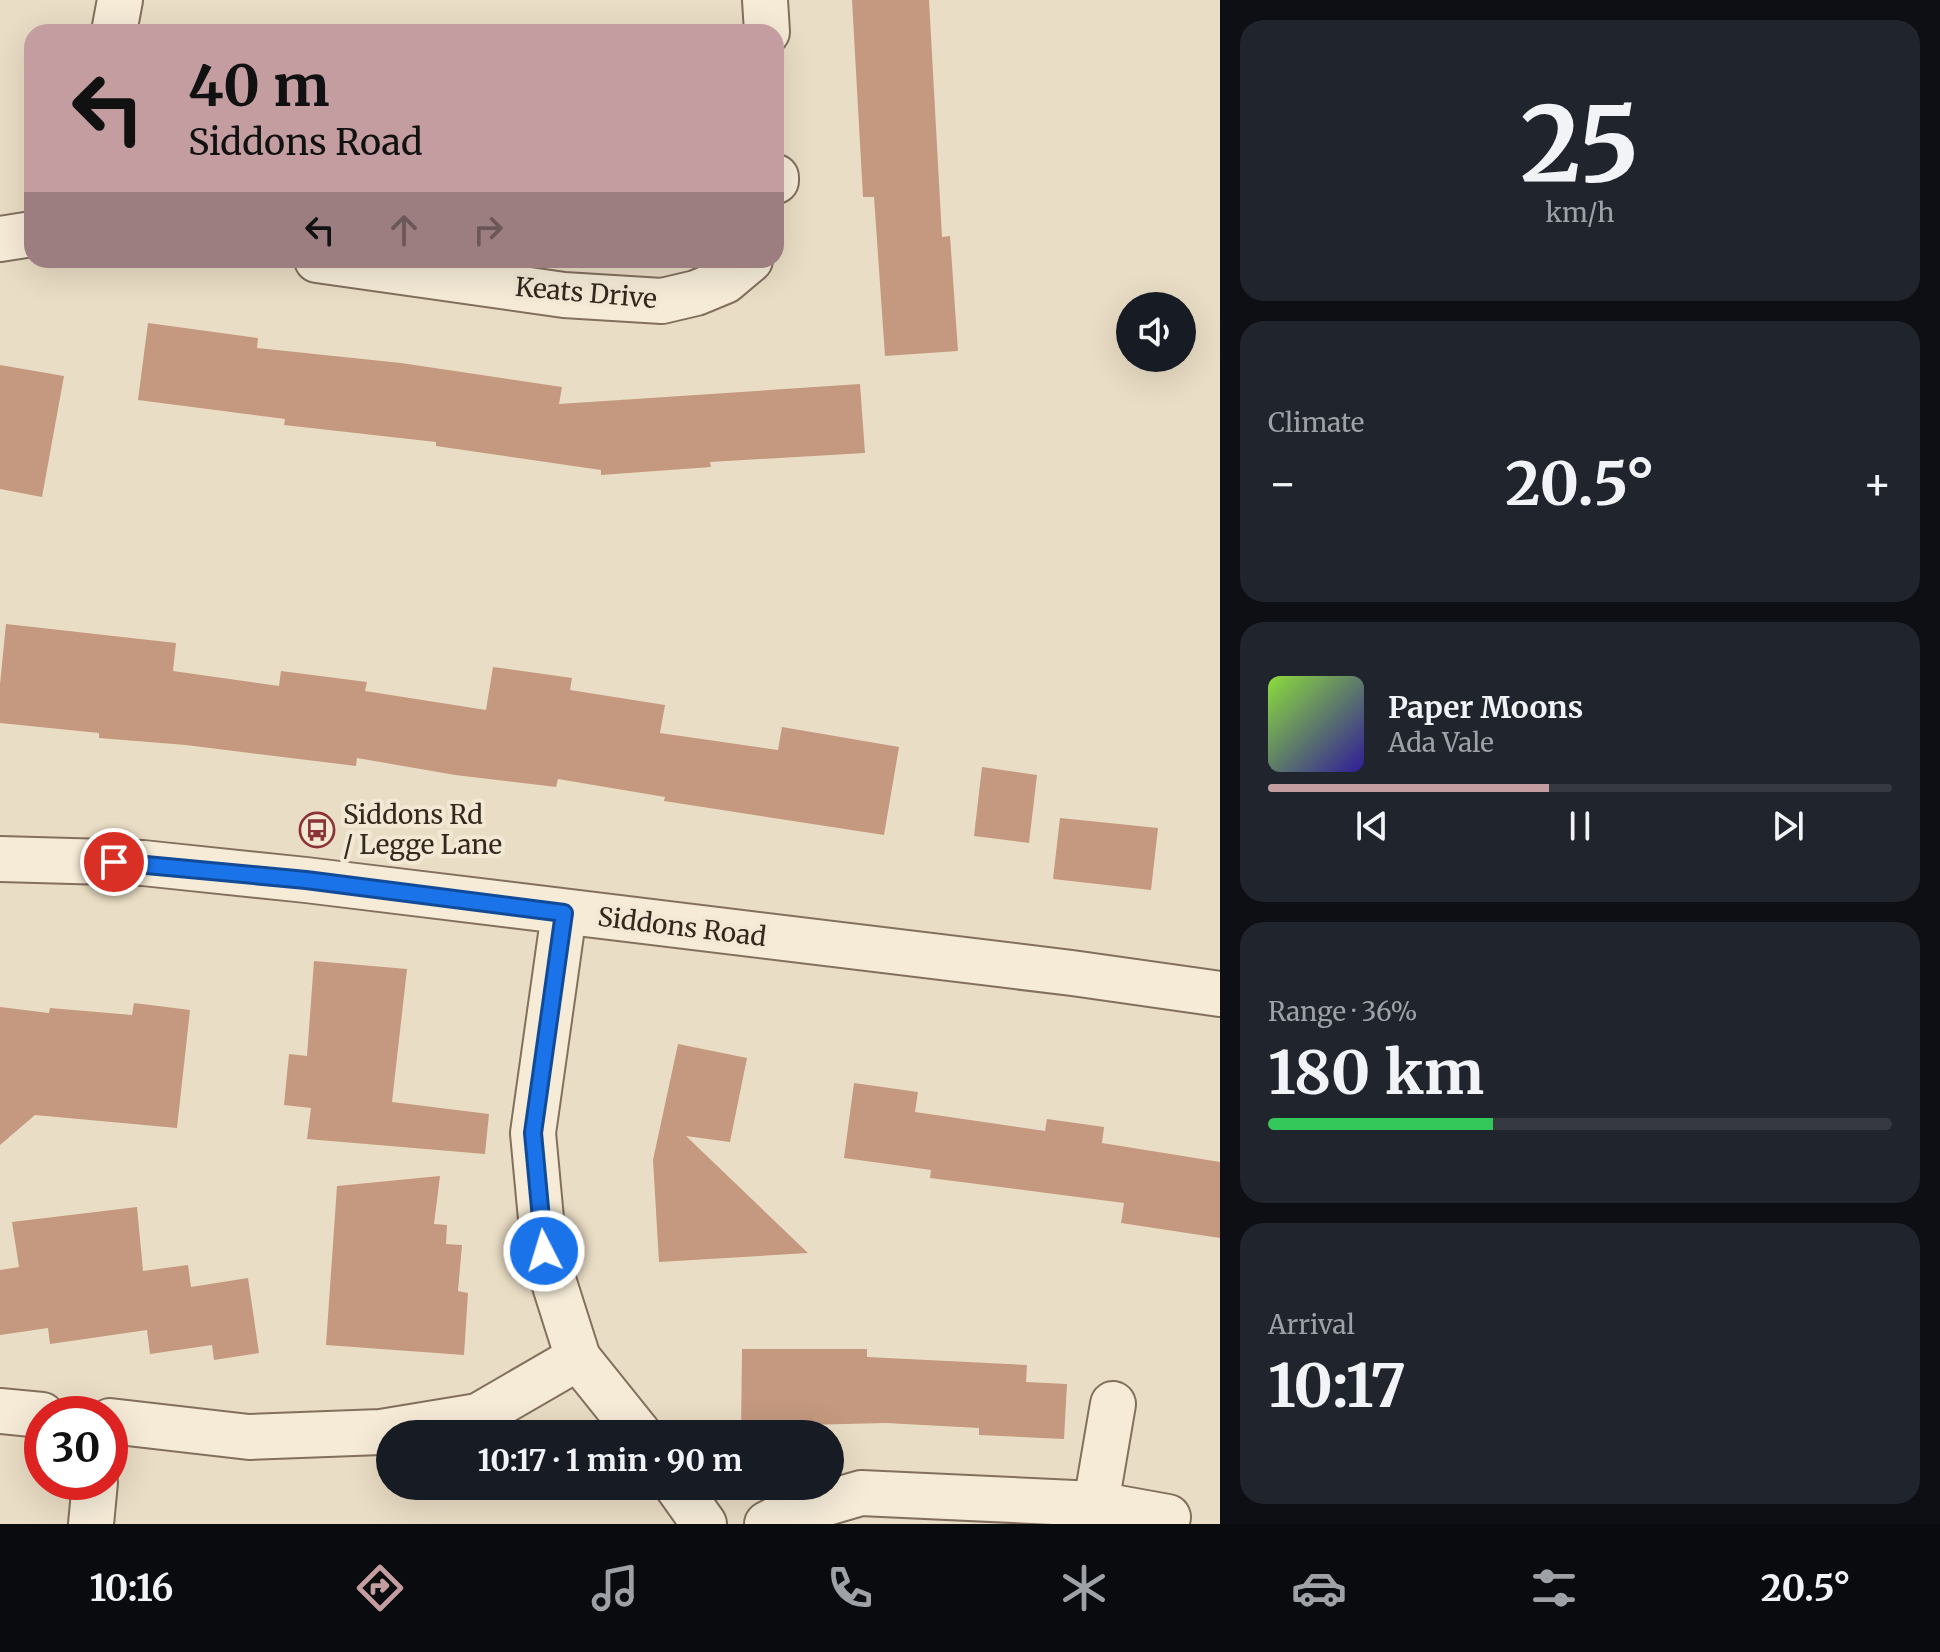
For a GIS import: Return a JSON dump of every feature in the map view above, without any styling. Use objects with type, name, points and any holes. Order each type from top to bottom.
[{"type":"street","points":[[116,24],[120,0]]},
{"type":"street","points":[[765,0],[766,24]]},
{"type":"street","points":[[0,239],[24,235]]},
{"type":"street","name":"Keats Drive","points":[[373,268],[564,295],[662,301],[696,293],[725,281],[740,268]]},
{"type":"street","name":"Siddons Road","points":[[0,859],[143,863],[1072,973],[1220,994]]},
{"type":"street","points":[[564,913],[533,1133],[544,1251],[578,1358],[628,1420]]},
{"type":"street","points":[[128,1423],[249,1437],[381,1432],[478,1416],[578,1358]]},
{"type":"street","points":[[1096,1504],[1113,1404]]},
{"type":"street","points":[[0,1411],[24,1413]]},
{"type":"street","points":[[767,1524],[782,1516],[861,1493],[1096,1504],[1168,1517]]},
{"type":"street","points":[[91,1524],[93,1500]]},
{"type":"street","points":[[687,1500],[704,1524]]},
{"type":"building","points":[[852,0],[929,0],[942,237],[950,236],[958,351],[885,356],[874,197],[863,197]]},
{"type":"building","points":[[148,323],[258,338],[257,348],[401,363],[562,387],[559,404],[860,384],[865,453],[710,462],[711,467],[601,475],[601,470],[436,446],[436,442],[284,425],[285,419],[138,400]]},
{"type":"building","points":[[0,365],[64,376],[42,497],[0,489]]},
{"type":"building","points":[[6,624],[176,643],[173,671],[279,686],[281,671],[367,682],[365,691],[486,710],[493,667],[572,678],[570,690],[665,705],[660,733],[778,750],[782,727],[899,747],[884,835],[664,801],[665,797],[558,779],[556,787],[455,775],[357,758],[356,766],[186,745],[99,738],[99,733],[0,723]]},
{"type":"building","points":[[982,767],[1037,775],[1029,843],[974,836]]},
{"type":"building","points":[[1060,818],[1158,828],[1151,890],[1053,879]]},
{"type":"building","points":[[314,961],[407,969],[392,1102],[489,1114],[485,1154],[307,1139],[311,1108],[284,1105],[289,1054],[307,1056]]},
{"type":"building","points":[[134,1003],[190,1010],[177,1128],[35,1115],[0,1145],[0,1007],[49,1013],[50,1008],[132,1015]]},
{"type":"building","points":[[678,1044],[747,1058],[730,1142],[686,1136],[808,1253],[659,1262],[653,1160]]},
{"type":"building","points":[[854,1083],[918,1092],[915,1112],[1045,1131],[1047,1119],[1104,1127],[1102,1143],[1220,1162],[1220,1238],[1121,1223],[1124,1203],[930,1178],[931,1170],[844,1158]]},
{"type":"building","points":[[440,1176],[434,1224],[447,1225],[446,1244],[462,1245],[458,1291],[468,1293],[464,1355],[326,1345],[337,1186]]},
{"type":"building","points":[[137,1207],[143,1271],[188,1265],[191,1287],[248,1278],[259,1353],[214,1360],[212,1345],[150,1354],[147,1330],[50,1344],[48,1328],[0,1335],[0,1270],[19,1267],[12,1222]]},
{"type":"building","points":[[742,1349],[867,1349],[867,1357],[1027,1365],[1026,1382],[1067,1384],[1064,1439],[979,1435],[979,1428],[844,1424],[844,1420],[741,1420]]},
{"type":"place","name":"Siddons Rd / Legge Lane","points":[[317,830]]},
{"type":"route","points":[[114,862],[306,880],[564,913],[533,1133],[544,1251]]}]
